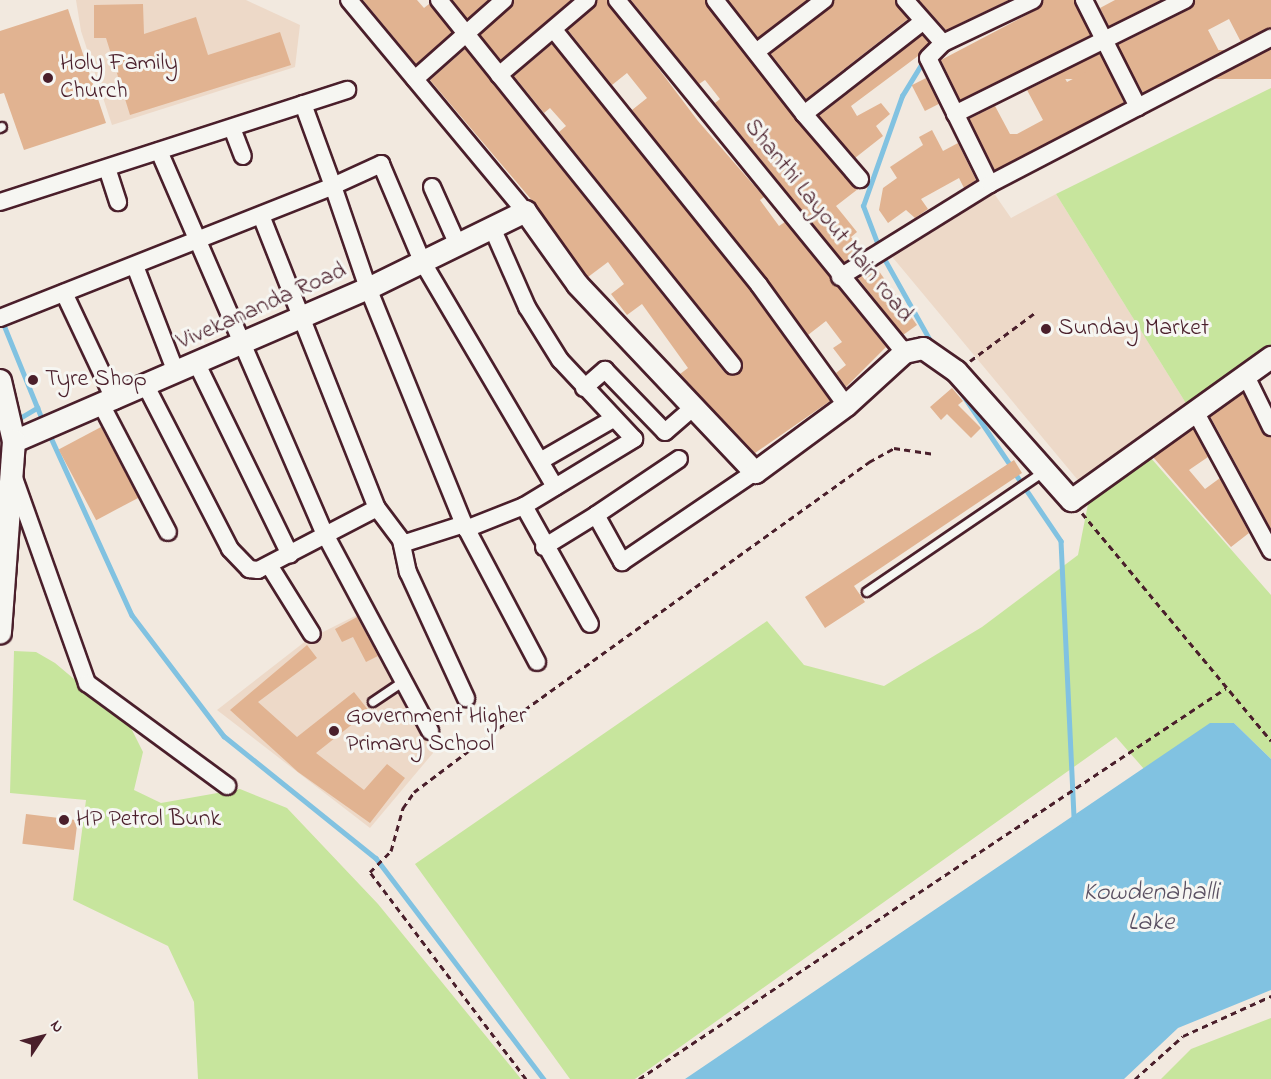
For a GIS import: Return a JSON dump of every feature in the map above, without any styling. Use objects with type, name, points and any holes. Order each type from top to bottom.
[{"type":"main road","points":[[0,381],[2,408],[14,441],[0,632]]},
{"type":"street","points":[[350,0],[525,211],[576,284],[755,472]]},
{"type":"street","points":[[439,0],[733,366]]},
{"type":"street","points":[[415,79],[465,32],[504,0]]},
{"type":"street","points":[[499,75],[587,0]]},
{"type":"street","name":"Shanthi Layout Main road","points":[[617,0],[840,277],[904,352],[922,348],[956,371],[1071,500]]},
{"type":"street","points":[[715,0],[804,114],[860,179]]},
{"type":"street","points":[[756,52],[824,0]]},
{"type":"street","points":[[905,0],[922,22],[943,43]]},
{"type":"street","points":[[990,183],[928,58],[943,43],[1033,0]]},
{"type":"street","points":[[1084,0],[1138,107]]},
{"type":"street","points":[[956,114],[1185,0]]},
{"type":"street","points":[[804,114],[922,22]]},
{"type":"street","points":[[554,30],[759,285],[846,405]]},
{"type":"street","points":[[840,277],[990,183],[1271,38]]},
{"type":"street","points":[[0,202],[347,90]]},
{"type":"street","points":[[303,104],[368,288],[465,526],[537,662]]},
{"type":"street","points":[[232,128],[243,156]]},
{"type":"street","points":[[159,151],[201,240],[242,342],[326,536],[430,731]]},
{"type":"street","points":[[3,317],[262,218],[381,164],[422,261],[542,460],[555,487]]},
{"type":"street","points":[[107,168],[118,202]]},
{"type":"street","points":[[432,187],[458,245]]},
{"type":"street","name":"Vivekananda Road","points":[[14,441],[58,426],[147,388],[176,372],[368,288],[493,230],[525,211]]},
{"type":"street","points":[[262,218],[303,316],[377,508],[402,544],[408,572],[466,698]]},
{"type":"street","points":[[402,544],[524,506],[634,439],[584,388],[527,308],[493,230]]},
{"type":"street","points":[[135,266],[176,372]]},
{"type":"street","points":[[64,293],[108,403],[168,532]]},
{"type":"street","points":[[596,515],[622,562],[755,472],[846,405],[904,352]]},
{"type":"street","points":[[1071,500],[1271,357]]},
{"type":"street","points":[[198,364],[290,555]]},
{"type":"street","points":[[584,388],[605,370],[665,432],[693,408]]},
{"type":"street","points":[[1246,376],[1271,427]]},
{"type":"street","points":[[147,388],[230,549],[249,569],[269,565],[290,555],[377,508]]},
{"type":"street","points":[[1195,411],[1271,550]]},
{"type":"street","points":[[542,460],[613,419]]},
{"type":"street","points":[[544,547],[679,459]]},
{"type":"street","points":[[12,471],[87,683],[228,786]]},
{"type":"street","points":[[524,506],[544,547],[590,624]]},
{"type":"street","points":[[269,565],[312,634]]},
{"type":"lane","points":[[867,592],[1045,471]]},
{"type":"lane","points":[[373,702],[404,681]]},
{"type":"path","points":[[956,371],[1036,312]]},
{"type":"path","points":[[526,1079],[370,872],[391,852],[403,808],[414,792],[499,728],[870,462],[894,448],[935,454]]},
{"type":"path","points":[[1071,500],[1271,741]]},
{"type":"path","points":[[639,1079],[1226,688]]},
{"type":"path","points":[[1135,1079],[1183,1036],[1271,996]]},
{"type":"shaded area","points":[[76,0],[246,0],[300,25],[295,67],[112,125],[81,31]]},
{"type":"shaded area","name":"Sunday Market","points":[[993,192],[1011,218],[1056,194],[1187,405],[1082,485],[889,253]]},
{"type":"shaded area","name":"Government Higher Primary School","points":[[361,613],[433,753],[370,828],[217,710],[307,640]]},
{"type":"green space","points":[[1271,88],[1271,347],[1187,405],[1056,194]]},
{"type":"green space","points":[[1150,457],[1271,595],[1271,759],[1234,723],[1210,724],[1144,769],[1116,737],[635,1079],[570,1079],[415,864],[767,621],[804,665],[884,686],[982,627],[1078,555],[1088,504]]},
{"type":"green space","points":[[14,651],[36,652],[55,663],[130,726],[143,752],[134,790],[161,803],[240,789],[287,808],[378,904],[521,1079],[198,1079],[194,1002],[168,946],[73,900],[86,800],[10,793]]},
{"type":"green space","points":[[1271,1018],[1271,1079],[1161,1079],[1191,1049]]},
{"type":"water","name":"Kowdenahalli Lake","points":[[1210,723],[1234,723],[1271,759],[1271,990],[1178,1028],[1124,1079],[685,1079]]},
{"type":"building","points":[[363,0],[417,0],[424,8],[429,4],[452,32],[416,64]]},
{"type":"building","points":[[452,0],[488,0],[467,19]]},
{"type":"building","points":[[514,0],[571,0],[501,60],[480,35]]},
{"type":"building","points":[[597,0],[607,0],[698,121],[764,197],[760,200],[779,226],[785,222],[886,347],[846,387],[836,373],[846,365],[833,348],[842,342],[826,321],[808,335],[632,110],[647,98],[627,73],[612,85],[568,30]]},
{"type":"building","points":[[631,0],[705,0],[796,120],[858,189],[836,206],[857,232],[851,237],[861,251],[844,262],[715,103],[720,99],[705,80],[699,84]]},
{"type":"building","points":[[728,0],[807,0],[758,38]]},
{"type":"building","points":[[834,0],[895,0],[908,19],[806,99],[771,54]]},
{"type":"building","points":[[919,0],[1009,0],[946,30]]},
{"type":"building","points":[[1043,0],[1074,0],[1090,35],[960,100],[941,60],[1038,9]]},
{"type":"building","points":[[1115,0],[1161,0],[1109,26],[1100,8]]},
{"type":"building","points":[[1195,0],[1271,0],[1271,28],[1241,42],[1229,19],[1208,30],[1220,53],[1143,93],[1118,45],[1190,9]]},
{"type":"building","points":[[143,4],[144,34],[196,17],[208,55],[280,32],[291,65],[130,115],[106,38],[94,38],[94,5]]},
{"type":"building","name":"Holy Family Church","points":[[68,9],[106,123],[24,150],[4,93],[0,94],[0,31]]},
{"type":"building","points":[[922,35],[929,43],[918,56],[851,106],[857,116],[881,103],[890,114],[876,126],[883,136],[855,158],[819,116]]},
{"type":"building","points":[[552,44],[751,291],[830,401],[755,453],[680,374],[688,368],[642,304],[627,315],[611,294],[624,284],[608,262],[588,277],[535,204],[430,80],[465,49],[725,373],[739,374],[741,359],[559,132],[566,126],[550,108],[544,113],[514,76]]},
{"type":"building","points":[[965,50],[1271,50],[1271,79],[965,79]]},
{"type":"building","points":[[1100,54],[1124,103],[995,170],[969,119],[995,106],[1010,134],[1017,134],[1043,120],[1027,90],[1062,73],[1067,82],[1090,70],[1085,61]]},
{"type":"building","points":[[926,78],[939,104],[925,111],[912,85]]},
{"type":"building","points":[[932,130],[943,151],[958,143],[976,180],[964,188],[959,178],[921,199],[928,209],[915,218],[906,210],[888,223],[879,210],[883,188],[897,178],[890,167],[923,145],[919,137]]},
{"type":"building","points":[[876,267],[917,325],[903,335],[858,278]]},
{"type":"building","points":[[952,388],[963,401],[958,405],[981,428],[971,438],[947,414],[941,420],[930,407]]},
{"type":"building","points":[[1243,393],[1262,432],[1271,437],[1271,529],[1210,416]]},
{"type":"building","points":[[101,427],[139,498],[96,520],[59,450]]},
{"type":"building","points":[[1193,429],[1208,457],[1189,470],[1205,489],[1220,478],[1249,533],[1231,547],[1153,457]]},
{"type":"building","points":[[1014,460],[1022,473],[854,586],[865,602],[825,628],[805,597]]},
{"type":"building","points":[[357,617],[378,656],[366,662],[353,637],[342,642],[335,629]]},
{"type":"building","points":[[307,645],[317,658],[258,702],[297,737],[354,692],[369,711],[316,753],[364,790],[387,764],[405,778],[370,823],[298,772],[230,710]]},
{"type":"building","points":[[26,814],[78,820],[74,850],[22,844]]},
{"type":"waterway","points":[[879,248],[863,206],[902,96],[924,60]]},
{"type":"waterway","points":[[883,256],[933,345]]},
{"type":"waterway","points":[[2,320],[43,421]]},
{"type":"waterway","points":[[957,386],[1011,466]]},
{"type":"waterway","points":[[15,421],[37,408]]},
{"type":"waterway","points":[[48,431],[132,615],[224,736],[376,858],[544,1079]]},
{"type":"waterway","points":[[1015,473],[1061,541],[1074,820]]},
{"type":"place","name":"Holy Family Church","points":[[48,78]]},
{"type":"place","name":"Sunday Market","points":[[1046,329]]},
{"type":"place","name":"Tyre Shop","points":[[33,380]]},
{"type":"place","name":"Government Higher Primary School","points":[[334,731]]},
{"type":"place","name":"HP Petrol Bunk","points":[[64,820]]}]
